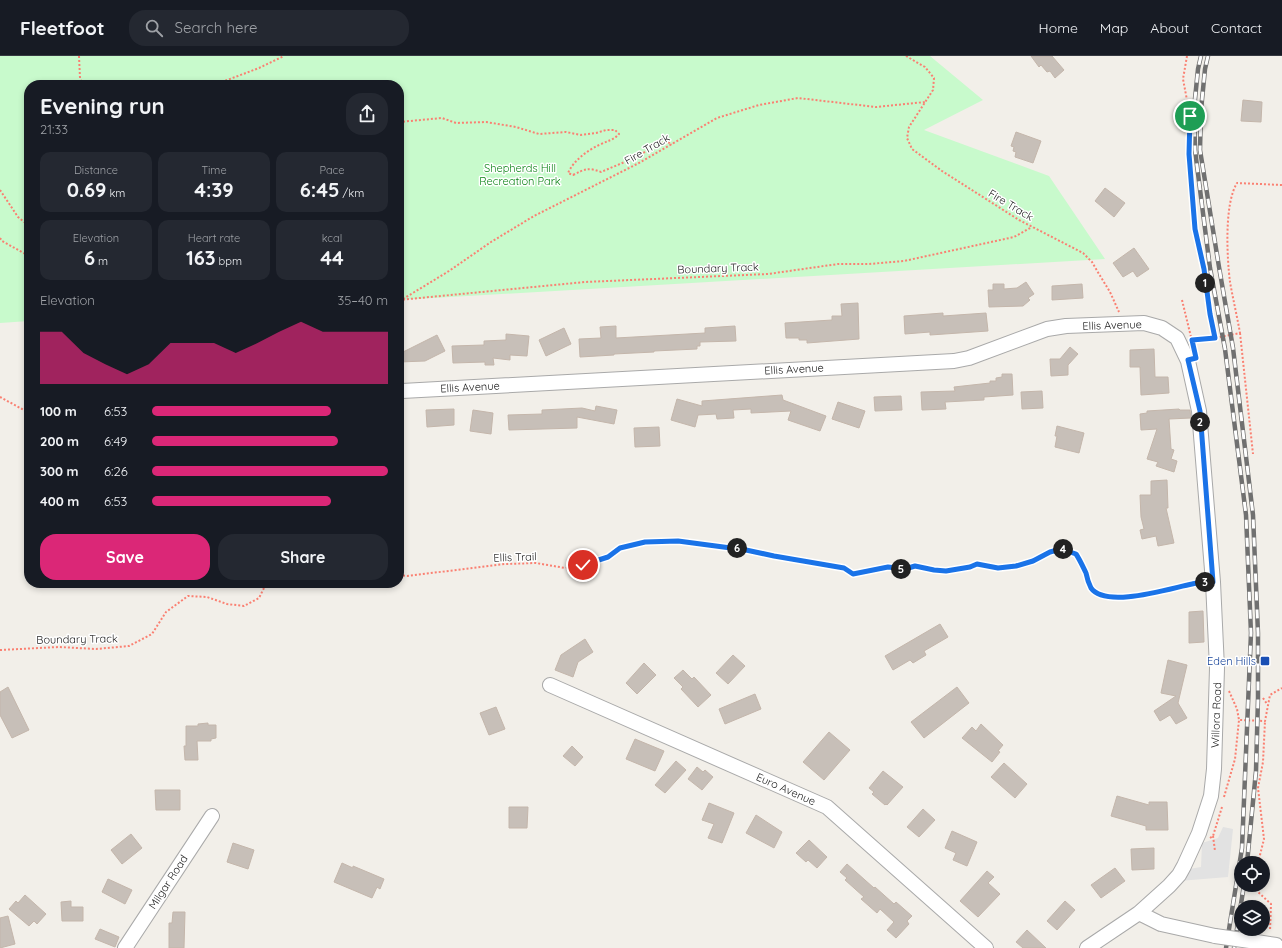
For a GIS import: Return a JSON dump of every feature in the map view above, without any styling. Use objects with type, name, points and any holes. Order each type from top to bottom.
[{"type":"street","name":"Ellis Avenue","points":[[404,391],[954,360],[969,358],[1047,329],[1066,326],[1144,322],[1162,328],[1177,338]]},
{"type":"street","name":"Willora Road","points":[[1087,948],[1139,913],[1170,886],[1184,866],[1199,833],[1212,796],[1217,668],[1213,582],[1200,411],[1188,360],[1185,351],[1177,338]]},
{"type":"street","name":"Euro Avenue","points":[[550,685],[827,807],[986,948]]},
{"type":"street","name":"Milgar Road","points":[[125,948],[212,816]]},
{"type":"street","points":[[1139,913],[1162,924],[1216,936],[1276,945]]},
{"type":"path","points":[[79,56],[81,80]]},
{"type":"path","points":[[227,80],[259,68],[284,56]]},
{"type":"path","name":"Fire Track","points":[[906,56],[925,67],[934,78],[933,90],[909,127],[907,138],[912,148],[942,171],[1019,220],[1083,253],[1092,262],[1110,292],[1120,313],[1120,323]]},
{"type":"path","points":[[1187,56],[1184,79],[1190,116],[1189,154],[1195,229],[1204,269],[1215,338]]},
{"type":"path","name":"Fire Track","points":[[404,298],[449,271],[491,242],[534,216],[637,164],[717,118],[759,105],[798,98],[876,107],[926,102]]},
{"type":"path","points":[[404,122],[442,118],[456,123],[486,122],[516,127],[539,134],[566,132],[581,135],[606,130],[615,130],[619,134],[615,138],[599,145],[576,160],[568,173],[573,175],[590,168],[601,172],[634,158],[665,141],[672,144]]},
{"type":"path","points":[[1253,454],[1240,333],[1230,282],[1228,211],[1233,189],[1237,183],[1282,185]]},
{"type":"path","points":[[0,190],[18,217],[24,222]]},
{"type":"path","name":"Boundary Track","points":[[404,300],[585,282],[768,274],[838,264],[869,264],[904,261],[1014,237],[1032,227]]},
{"type":"path","points":[[0,238],[2,241],[24,253]]},
{"type":"path","points":[[1182,300],[1193,346]]},
{"type":"path","points":[[1192,340],[1215,338],[1240,333]]},
{"type":"path","points":[[0,397],[24,410]]},
{"type":"path","name":"Ellis Trail","points":[[404,576],[505,564],[536,563],[566,568],[583,565],[608,557],[620,548],[645,542],[678,541],[746,550],[844,568],[853,574],[888,567],[905,569],[915,566],[946,571],[970,567],[977,564],[998,568],[1016,566],[1033,561],[1050,552],[1061,549],[1076,554],[1083,566],[1091,588],[1098,593],[1117,597],[1154,593],[1193,583],[1213,582]]},
{"type":"path","name":"Boundary Track","points":[[0,650],[59,647],[96,649],[129,646],[152,634],[166,612],[188,596],[207,597],[227,604],[244,606],[258,598],[264,588]]},
{"type":"path","points":[[1217,687],[1224,687],[1229,692],[1237,708],[1239,720],[1265,720]]},
{"type":"path","points":[[1260,856],[1264,839],[1258,788],[1263,762],[1267,704],[1270,695],[1282,688]]},
{"type":"path","points":[[1263,698],[1267,704]]},
{"type":"path","points":[[1213,836],[1215,851]]},
{"type":"path","points":[[1258,892],[1271,904],[1276,945]]},
{"type":"green space","name":"Shepherds Hill Recreation Park","points":[[0,56],[930,56],[983,100],[924,130],[1049,176],[1105,259],[404,300],[404,80],[24,80],[24,321],[0,323]]},
{"type":"shaded area","points":[[1223,827],[1233,829],[1228,877],[1179,881],[1183,870],[1201,867],[1202,843],[1218,838]]},
{"type":"building","points":[[1031,56],[1052,56],[1064,70],[1055,78],[1050,71],[1047,72],[1041,65],[1039,67]]},
{"type":"building","points":[[1243,100],[1262,102],[1261,122],[1241,121]]},
{"type":"building","points":[[1016,132],[1041,141],[1033,163],[1015,157],[1016,152],[1013,151],[1014,147],[1011,146]]},
{"type":"building","points":[[1105,188],[1125,203],[1114,217],[1095,201]]},
{"type":"building","points":[[1134,248],[1149,269],[1137,277],[1133,271],[1123,277],[1113,263]]},
{"type":"building","points":[[1026,282],[1034,294],[1028,298],[1030,300],[1023,306],[989,307],[988,290],[993,290],[993,284],[1004,284],[1004,289],[1017,288]]},
{"type":"building","points":[[1082,284],[1083,298],[1052,300],[1052,286]]},
{"type":"building","points":[[858,303],[859,339],[807,343],[807,340],[799,340],[799,338],[786,338],[785,323],[832,320],[832,316],[842,316],[841,304]]},
{"type":"building","points":[[943,313],[943,316],[986,313],[988,331],[930,335],[930,332],[905,334],[904,316]]},
{"type":"building","points":[[616,326],[616,338],[705,333],[705,328],[735,326],[736,341],[700,342],[700,346],[697,346],[697,349],[580,357],[579,339],[601,338],[600,327]]},
{"type":"building","points":[[564,328],[571,344],[546,356],[539,340]]},
{"type":"building","points":[[506,334],[529,336],[527,356],[510,355],[510,360],[493,358],[494,365],[485,365],[485,362],[453,363],[452,346],[484,345],[484,341],[506,340]]},
{"type":"building","points":[[437,335],[445,351],[425,361],[404,362],[404,352]]},
{"type":"building","points":[[1070,347],[1078,354],[1068,365],[1068,375],[1051,376],[1050,359],[1060,359]]},
{"type":"building","points":[[1154,349],[1155,377],[1168,377],[1169,393],[1141,395],[1140,367],[1130,367],[1130,350]]},
{"type":"building","points":[[1002,374],[1012,374],[1013,395],[984,397],[984,400],[945,402],[946,409],[922,410],[921,392],[955,391],[954,387],[996,381],[996,378],[1002,377]]},
{"type":"building","points":[[1042,391],[1043,408],[1022,409],[1021,392]]},
{"type":"building","points":[[782,395],[783,400],[826,416],[820,431],[788,420],[791,411],[751,413],[751,409],[733,410],[734,418],[717,419],[716,414],[698,415],[695,427],[671,420],[677,399],[702,406],[702,401]]},
{"type":"building","points":[[901,396],[902,410],[875,411],[874,397]]},
{"type":"building","points":[[838,402],[865,411],[859,428],[832,419]]},
{"type":"building","points":[[596,406],[617,410],[614,424],[577,417],[577,428],[509,430],[508,415],[542,414],[542,410],[582,408],[595,411]]},
{"type":"building","points":[[454,409],[454,425],[427,427],[426,410]]},
{"type":"building","points":[[1179,409],[1190,410],[1191,418],[1169,419],[1171,449],[1174,450],[1171,459],[1177,461],[1174,472],[1156,466],[1158,462],[1147,459],[1157,429],[1141,430],[1140,414],[1147,413],[1147,411]]},
{"type":"building","points":[[473,410],[493,413],[491,434],[470,431]]},
{"type":"building","points":[[1057,426],[1084,433],[1079,453],[1055,447]]},
{"type":"building","points":[[659,427],[660,446],[635,447],[634,428]]},
{"type":"building","points":[[1167,480],[1168,508],[1166,508],[1174,543],[1158,546],[1156,536],[1142,539],[1140,530],[1144,529],[1141,517],[1140,495],[1151,495],[1151,481]]},
{"type":"building","points":[[1203,611],[1204,642],[1189,643],[1189,612]]},
{"type":"building","points":[[940,624],[948,637],[924,651],[926,655],[913,663],[910,660],[893,670],[885,656]]},
{"type":"building","points":[[585,639],[593,652],[578,662],[573,677],[555,670],[561,655]]},
{"type":"building","points":[[733,655],[745,666],[728,684],[716,673]]},
{"type":"building","points":[[1168,660],[1187,665],[1178,703],[1187,718],[1176,724],[1170,715],[1160,721],[1154,711],[1176,696],[1161,693]]},
{"type":"building","points":[[644,663],[656,675],[637,694],[626,683]]},
{"type":"building","points":[[683,670],[692,679],[694,677],[711,695],[698,707],[681,689],[683,687],[674,678]]},
{"type":"building","points":[[8,687],[29,730],[12,738],[0,715],[0,692]]},
{"type":"building","points":[[957,687],[969,703],[924,738],[911,722]]},
{"type":"building","points":[[755,694],[761,709],[725,724],[719,709]]},
{"type":"building","points":[[496,707],[505,729],[489,735],[480,713]]},
{"type":"building","points":[[208,723],[208,725],[216,725],[216,738],[211,739],[211,741],[197,741],[198,760],[185,760],[184,746],[186,746],[186,726],[198,726],[198,724]]},
{"type":"building","points":[[981,724],[1003,745],[998,751],[1000,752],[992,762],[962,738],[972,727],[976,731]]},
{"type":"building","points":[[829,732],[850,750],[824,780],[803,762]]},
{"type":"building","points":[[635,739],[664,751],[655,771],[626,759]]},
{"type":"building","points":[[572,746],[583,757],[575,766],[563,756]]},
{"type":"building","points":[[676,761],[686,770],[665,793],[655,785]]},
{"type":"building","points":[[1004,763],[1027,784],[1015,798],[991,777]]},
{"type":"building","points":[[697,767],[703,772],[705,770],[713,777],[702,790],[688,779]]},
{"type":"building","points":[[883,771],[903,787],[887,805],[872,794],[874,792],[869,788]]},
{"type":"building","points":[[155,790],[180,790],[180,810],[156,810]]},
{"type":"building","points":[[1117,796],[1149,805],[1149,802],[1167,802],[1168,830],[1146,830],[1146,826],[1111,816]]},
{"type":"building","points":[[709,803],[734,813],[722,843],[708,838],[714,824],[702,820]]},
{"type":"building","points":[[509,807],[528,807],[527,828],[509,828]]},
{"type":"building","points":[[923,809],[935,820],[919,837],[907,827]]},
{"type":"building","points":[[756,815],[782,832],[774,848],[746,833]]},
{"type":"building","points":[[952,831],[977,842],[967,866],[953,860],[956,853],[945,848]]},
{"type":"building","points":[[131,834],[142,848],[122,864],[111,850]]},
{"type":"building","points":[[809,840],[827,857],[817,868],[808,860],[806,862],[796,853]]},
{"type":"building","points":[[233,843],[254,850],[248,869],[227,862]]},
{"type":"building","points":[[1154,848],[1154,869],[1132,870],[1131,849]]},
{"type":"building","points":[[342,863],[384,879],[380,889],[377,887],[372,898],[334,882]]},
{"type":"building","points":[[847,864],[894,904],[896,902],[912,916],[907,921],[909,924],[896,938],[887,930],[894,922],[880,909],[877,913],[861,899],[864,897],[845,880],[847,878],[840,872]]},
{"type":"building","points":[[1115,868],[1125,881],[1101,898],[1091,885]]},
{"type":"building","points":[[987,871],[994,877],[988,883],[1000,894],[978,917],[960,901]]},
{"type":"building","points":[[108,879],[132,890],[125,904],[102,892]]},
{"type":"building","points":[[25,895],[46,914],[37,924],[34,921],[29,926],[9,909],[16,901],[18,903]]},
{"type":"building","points":[[71,901],[71,907],[83,907],[83,921],[62,921],[61,902]]},
{"type":"building","points":[[1065,901],[1075,910],[1057,930],[1047,921]]},
{"type":"building","points":[[173,912],[185,912],[184,948],[169,948],[169,923],[172,923]]},
{"type":"building","points":[[8,916],[15,944],[0,948],[0,918]]},
{"type":"building","points":[[100,929],[119,937],[115,947],[95,939]]},
{"type":"building","points":[[1027,930],[1046,948],[1023,948],[1016,942]]},
{"type":"railway","points":[[1201,56],[1198,69],[1194,109],[1195,150],[1210,268],[1225,349],[1246,515],[1251,633],[1242,848],[1226,948]]},
{"type":"railway","points":[[1208,56],[1205,69],[1201,110],[1200,150],[1233,348],[1253,515],[1258,633],[1258,698],[1256,771],[1248,856]]},
{"type":"railway","points":[[1234,948],[1243,892]]},
{"type":"place","name":"Eden Hills","points":[[1265,661]]},
{"type":"route","points":[[583,565],[608,557],[620,548],[645,542],[678,541],[746,550],[844,568],[853,574],[888,567],[905,569],[915,566],[946,571],[970,567],[977,564],[998,568],[1016,566],[1033,561],[1050,552],[1061,549],[1076,554],[1083,566],[1091,588],[1098,593],[1117,597],[1139,595],[1154,593],[1193,583],[1213,582],[1200,411],[1188,360],[1196,358],[1192,340],[1215,338],[1204,269],[1195,229],[1189,154],[1190,116]]}]
